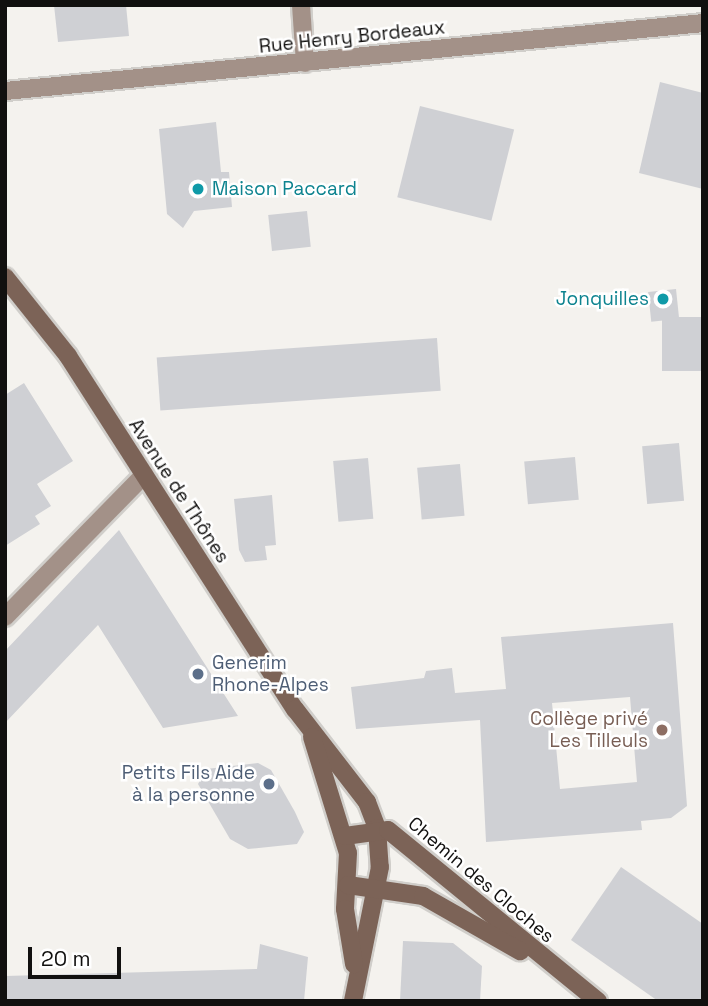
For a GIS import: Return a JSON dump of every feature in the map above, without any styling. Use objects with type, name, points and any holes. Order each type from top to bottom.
[{"type":"main road","name":"Avenue de Thônes","points":[[5,276],[68,356],[312,734],[350,776],[377,828],[379,887],[356,971],[352,1001]]},
{"type":"main road","name":"Avenue de Thônes","points":[[312,734],[345,836],[348,885],[345,909],[356,971]]},
{"type":"main road","name":"Chemin des Cloches","points":[[345,836],[377,828],[388,830],[548,965],[598,1001]]},
{"type":"main road","name":"Chemin des Cloches","points":[[348,885],[379,887],[423,896],[548,965]]},
{"type":"street","points":[[301,5],[305,63]]},
{"type":"street","name":"Rue Henry Bordeaux","points":[[5,91],[703,23]]},
{"type":"street","points":[[5,617],[144,475]]},
{"type":"building","points":[[54,5],[126,5],[129,36],[58,42]]},
{"type":"building","points":[[660,82],[703,93],[703,189],[639,173]]},
{"type":"building","points":[[420,106],[514,129],[491,221],[397,197]]},
{"type":"building","name":"Maison Paccard","points":[[216,122],[221,172],[229,172],[232,207],[194,211],[183,228],[167,214],[159,129]]},
{"type":"building","points":[[307,211],[311,247],[272,251],[268,215]]},
{"type":"building","points":[[676,289],[679,319],[651,322],[648,292]]},
{"type":"building","points":[[662,317],[703,317],[703,371],[662,371]]},
{"type":"building","points":[[437,338],[441,391],[160,410],[157,358]]},
{"type":"building","points":[[24,383],[73,461],[37,484],[51,506],[35,516],[40,524],[5,546],[5,395]]},
{"type":"building","points":[[679,443],[684,501],[647,504],[642,446]]},
{"type":"building","points":[[575,457],[579,500],[528,504],[524,461]]},
{"type":"building","points":[[368,458],[373,519],[338,522],[333,461]]},
{"type":"building","points":[[460,464],[465,516],[422,520],[417,468]]},
{"type":"building","points":[[272,495],[276,545],[265,546],[267,560],[245,562],[239,550],[234,499]]},
{"type":"building","points":[[119,530],[238,716],[163,728],[98,625],[5,723],[5,651]]},
{"type":"building","points":[[673,623],[687,806],[671,818],[641,821],[642,830],[486,842],[480,720],[356,729],[351,687],[424,678],[426,671],[452,668],[455,693],[506,689],[501,637]],"holes":[[[630,697],[637,782],[560,789],[552,703]]]},
{"type":"building","points":[[258,763],[271,770],[295,812],[304,832],[297,844],[248,849],[230,839],[198,784],[206,769]]},
{"type":"building","points":[[621,867],[703,924],[703,1001],[658,1001],[571,940]]},
{"type":"building","points":[[403,941],[453,943],[482,966],[480,1001],[400,1001]]},
{"type":"building","points":[[260,944],[308,957],[304,1001],[5,1001],[5,976],[257,969]]},
{"type":"place","name":"Maison Paccard","points":[[198,189]]},
{"type":"place","name":"Jonquilles","points":[[663,299]]},
{"type":"place","name":"Generim Rhone-Alpes","points":[[198,674]]},
{"type":"place","name":"Collège privé Les Tilleuls","points":[[662,730]]},
{"type":"place","name":"Petits Fils Aide à la personne","points":[[269,784]]}]
